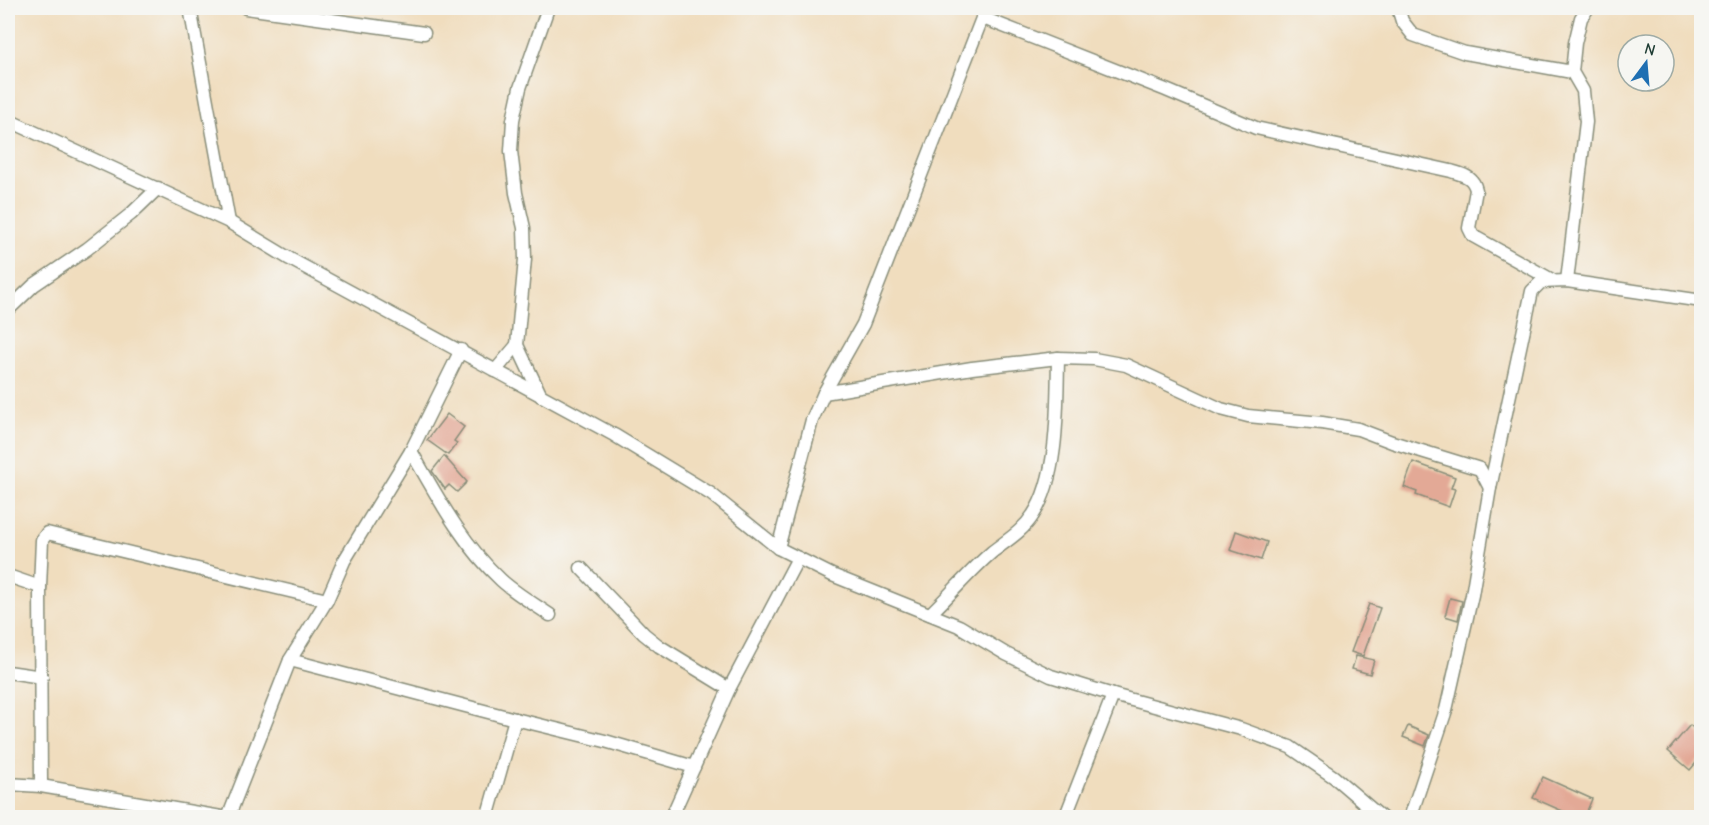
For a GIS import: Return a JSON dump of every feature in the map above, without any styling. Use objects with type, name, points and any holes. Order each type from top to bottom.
[{"type":"street","points":[[190,8],[229,222]]},
{"type":"street","points":[[246,8],[424,33]]},
{"type":"street","points":[[541,396],[517,345],[525,259],[524,228],[516,193],[511,151],[513,120],[520,88],[548,8]]},
{"type":"street","points":[[1398,8],[1402,21],[1413,35],[1465,53],[1572,72]]},
{"type":"street","points":[[1567,281],[1586,122],[1583,91],[1572,72],[1581,18],[1588,8]]},
{"type":"street","points":[[778,548],[812,420],[824,393],[863,324],[985,13],[1256,128],[1451,171],[1469,177],[1475,184],[1476,190],[1469,228],[1473,236],[1552,280]]},
{"type":"street","points":[[8,120],[229,222],[290,259],[614,435],[711,495],[778,548],[832,575],[959,626],[1006,654],[1052,676],[1113,695],[1241,729],[1290,747],[1334,777],[1382,818]]},
{"type":"street","points":[[10,308],[34,285],[87,249],[158,188]]},
{"type":"street","points":[[1410,818],[1446,710],[1472,595],[1490,488],[1532,291],[1541,282],[1552,280],[1701,302]]},
{"type":"street","points":[[495,371],[517,345]]},
{"type":"street","points":[[8,784],[41,786],[227,818],[290,660],[327,600],[344,561],[411,451],[461,351]]},
{"type":"street","points":[[824,393],[972,368],[1058,358],[1094,359],[1126,365],[1221,409],[1248,416],[1358,429],[1480,469],[1490,488]]},
{"type":"street","points":[[930,614],[991,553],[1034,515],[1044,492],[1057,428],[1058,358]]},
{"type":"street","points":[[411,451],[451,521],[477,552],[501,580],[549,615]]},
{"type":"street","points":[[1480,469],[1497,458]]},
{"type":"street","points":[[41,786],[40,587],[42,540],[47,533],[327,600]]},
{"type":"street","points":[[671,818],[729,689],[798,558]]},
{"type":"street","points":[[581,568],[644,634],[659,646],[729,689]]},
{"type":"street","points":[[8,576],[40,587]]},
{"type":"street","points":[[290,660],[605,741],[694,767]]},
{"type":"street","points":[[8,672],[42,677]]},
{"type":"street","points":[[1065,818],[1113,695]]},
{"type":"street","points":[[487,818],[515,719]]},
{"type":"street","points":[[1697,818],[1701,813]]},
{"type":"building","points":[[447,414],[464,427],[454,441],[457,443],[448,455],[427,440]]},
{"type":"building","points":[[444,456],[467,482],[457,492],[449,485],[445,489],[432,471]]},
{"type":"building","points":[[1413,462],[1455,477],[1451,488],[1455,489],[1449,507],[1416,495],[1417,492],[1404,487]]},
{"type":"building","points":[[1236,531],[1267,542],[1261,560],[1230,550]]},
{"type":"building","points":[[1450,598],[1462,601],[1458,620],[1445,616]]},
{"type":"building","points":[[1369,604],[1380,608],[1363,656],[1351,652]]},
{"type":"building","points":[[1356,656],[1374,660],[1370,674],[1352,669]]},
{"type":"building","points":[[1690,725],[1701,735],[1701,757],[1690,770],[1668,751]]},
{"type":"building","points":[[1408,726],[1429,735],[1425,746],[1403,737]]},
{"type":"building","points":[[1543,777],[1592,799],[1584,818],[1565,818],[1567,813],[1533,798]]}]
